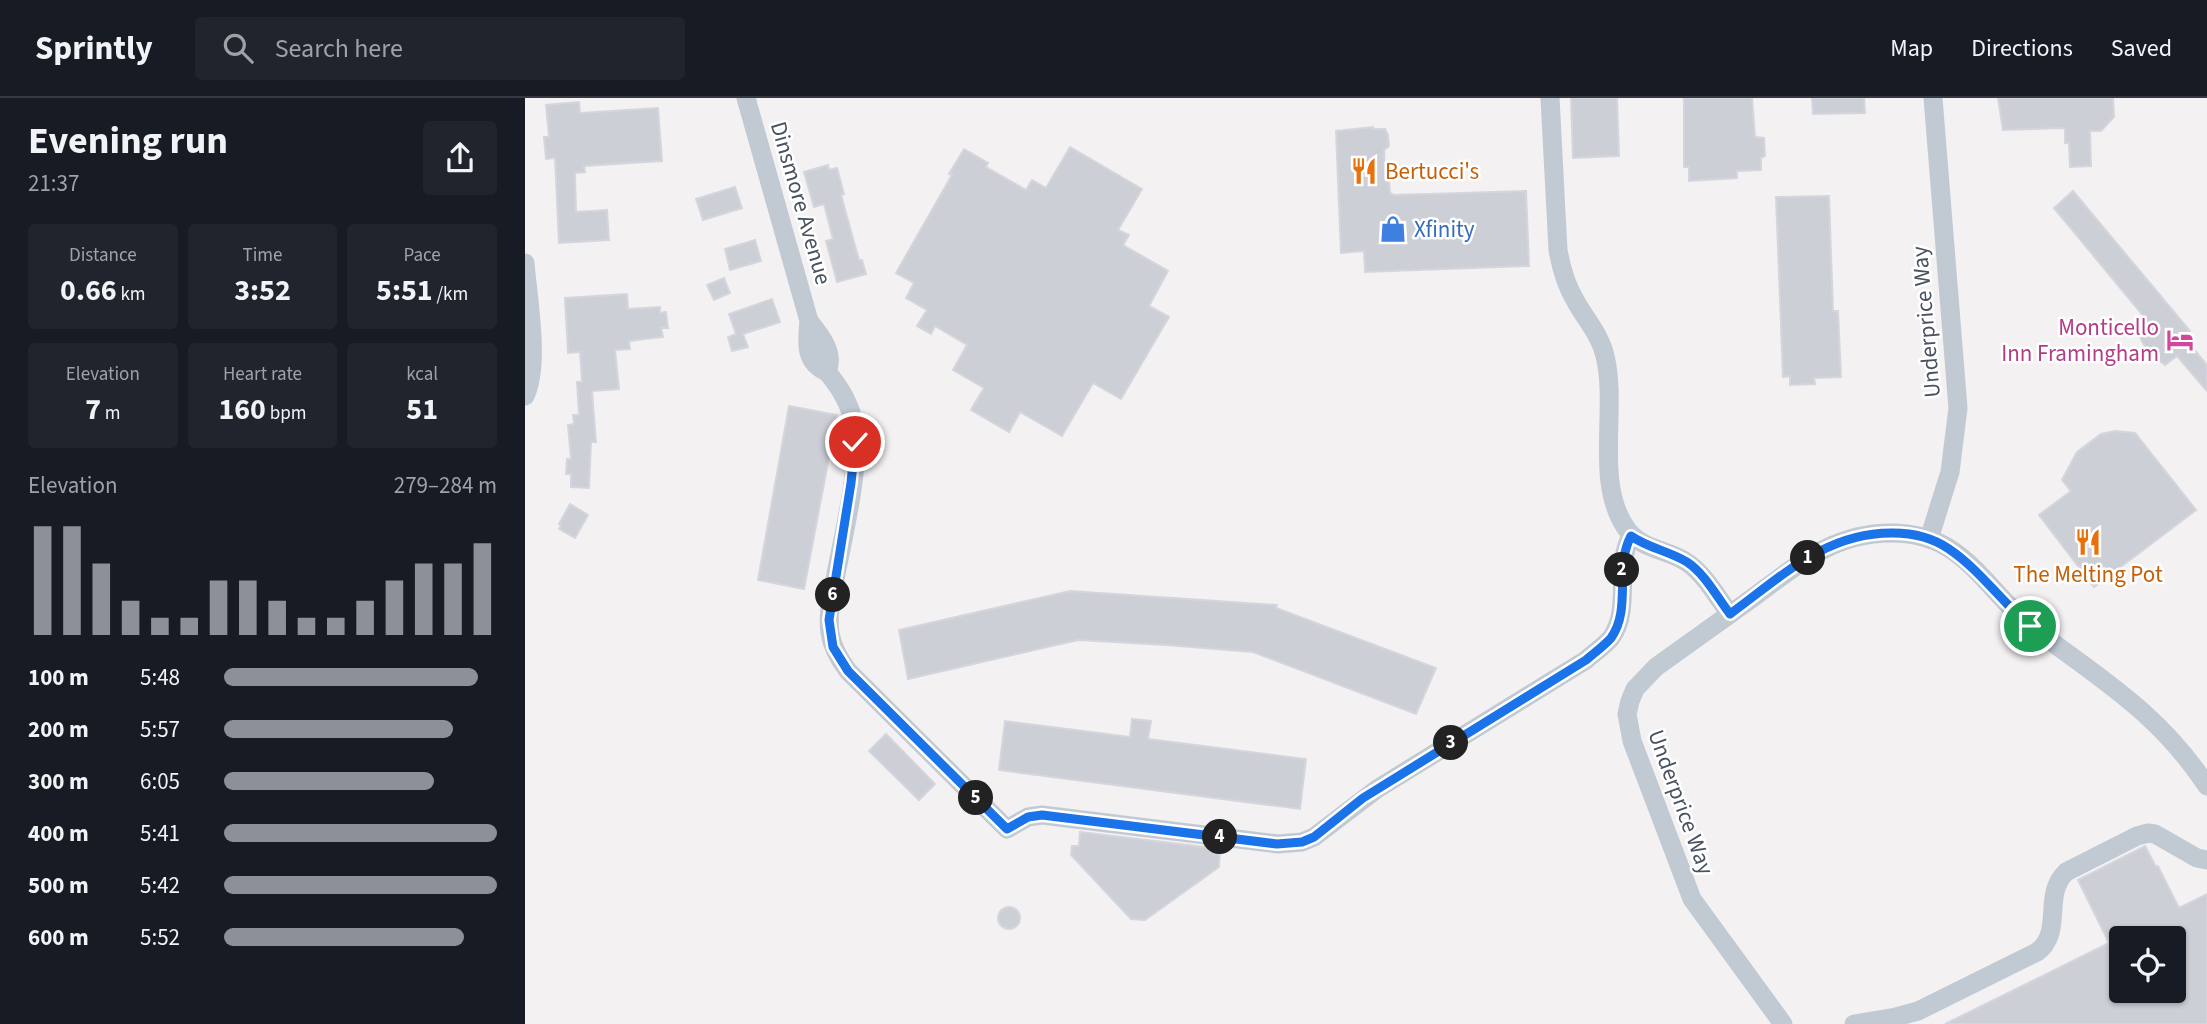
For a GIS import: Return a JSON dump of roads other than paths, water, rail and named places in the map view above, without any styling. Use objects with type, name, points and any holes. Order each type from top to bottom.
[{"type":"street","name":"Dinsmore Avenue","points":[[746,98],[809,321],[809,355],[818,368],[827,372],[843,394],[854,425],[851,483],[829,620],[833,647],[848,671],[1007,829],[1028,817],[1049,815],[1277,844],[1302,842],[1314,837],[1363,798],[1586,660],[1600,648],[1611,637],[1618,624],[1623,558],[1631,536]]},
{"type":"street","points":[[1550,98],[1556,229],[1561,268],[1573,297],[1595,330],[1604,351],[1608,376],[1611,488],[1618,515],[1631,536],[1642,544],[1685,561],[1696,569],[1730,614]]},
{"type":"street","name":"Underprice Way","points":[[1929,539],[1950,472],[1958,408],[1933,98]]},
{"type":"street","points":[[525,263],[532,358],[530,382],[525,396]]},
{"type":"street","name":"Underprice Way","points":[[1783,1024],[1684,885],[1628,727],[1627,714],[1630,701],[1643,680],[1656,667],[1809,557],[1842,540],[1879,533],[1914,535],[1948,548],[2030,626],[2128,698],[2167,734],[2207,786]]},
{"type":"street","points":[[1854,1024],[1896,1017],[1918,1010],[2037,951],[2046,945],[2050,936],[2053,899],[2058,879],[2066,872],[2137,836],[2155,834],[2197,858],[2207,860]]},
{"type":"place","name":"Bertucci's","points":[[1364,171]]},
{"type":"place","name":"Xfinity","points":[[1393,229]]},
{"type":"place","name":"Monticello Inn Framingham","points":[[2180,340]]},
{"type":"place","name":"The Melting Pot","points":[[2088,542]]}]
